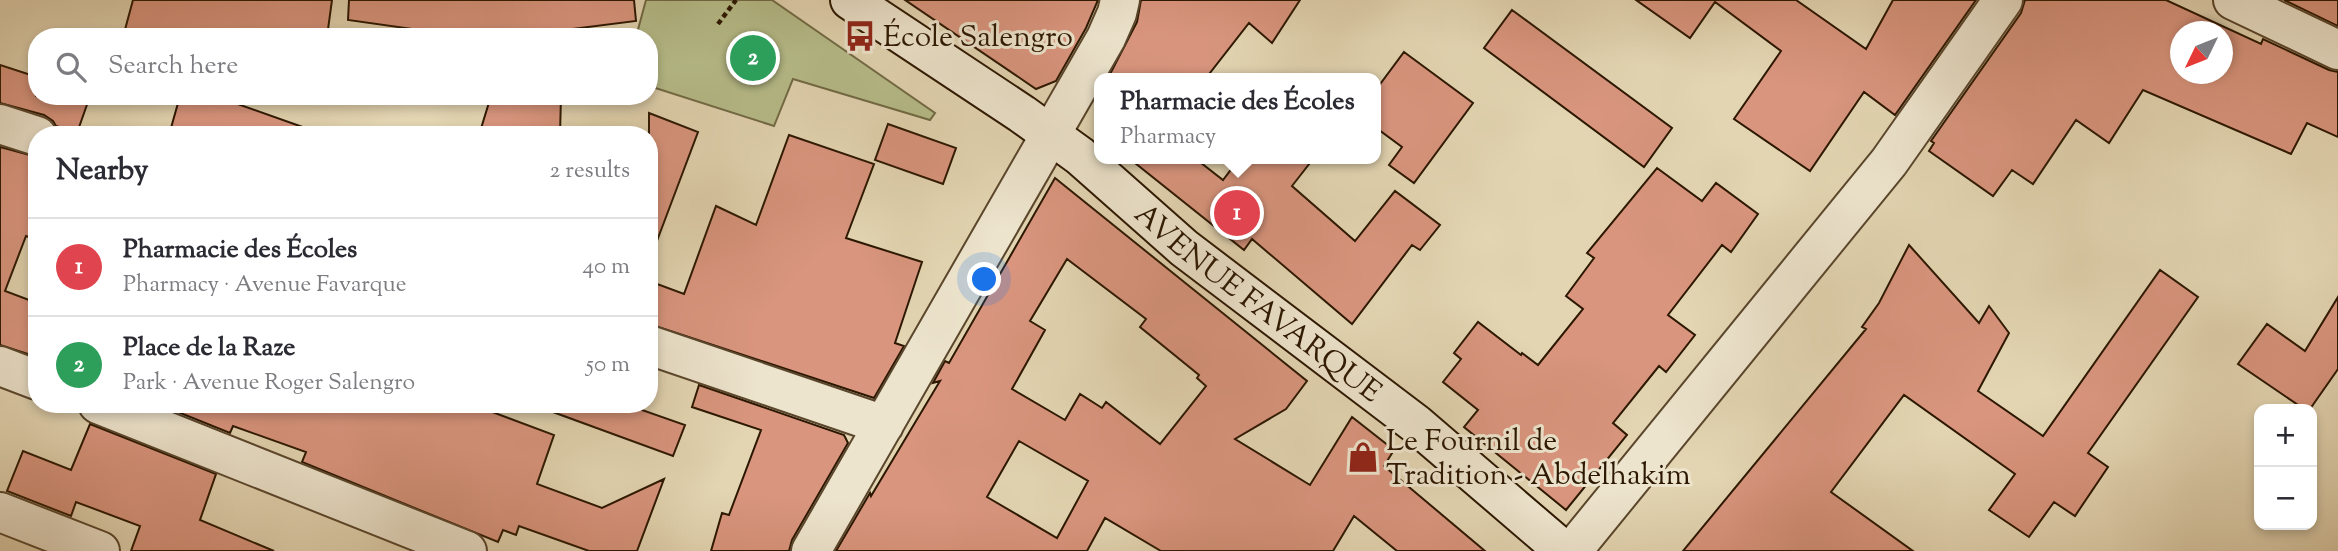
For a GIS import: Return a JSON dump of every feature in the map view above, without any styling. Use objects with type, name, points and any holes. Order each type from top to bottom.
[{"type":"street","name":"AVENUE FAVARQUE","points":[[850,0],[1080,156],[1206,265],[1416,424],[1564,551]]},
{"type":"street","points":[[811,551],[1106,38],[1120,0]]},
{"type":"street","points":[[1572,551],[1889,162],[2003,0]]},
{"type":"street","points":[[2233,0],[2338,50]]},
{"type":"street","points":[[0,124],[28,133]]},
{"type":"street","points":[[658,348],[884,425]]},
{"type":"street","points":[[0,366],[28,377]]},
{"type":"street","points":[[120,413],[467,551]]},
{"type":"street","points":[[0,512],[100,551]]},
{"type":"path","points":[[718,24],[736,0]]},
{"type":"green space","points":[[646,0],[772,0],[935,113],[930,120],[793,79],[774,126],[658,89],[658,28],[638,28]]},
{"type":"building","points":[[133,0],[332,0],[328,28],[125,28]]},
{"type":"building","points":[[349,0],[634,0],[636,21],[580,28],[405,28],[348,20]]},
{"type":"building","points":[[905,0],[1098,0],[1086,28],[1056,81],[1036,89]]},
{"type":"building","points":[[1141,0],[1300,0],[1272,43],[1249,23],[1210,73],[1111,73],[1137,22]]},
{"type":"building","points":[[1636,0],[1796,0],[1866,49],[1893,0],[1976,0],[1895,115],[1864,92],[1810,171],[1734,119],[1781,51],[1715,2],[1690,38]]},
{"type":"building","points":[[2025,0],[2166,0],[2211,21],[2170,21],[2170,84],[2233,84],[2233,31],[2261,44],[2263,39],[2338,72],[2338,137],[2307,123],[2291,154],[2143,90],[2109,143],[2076,120],[2033,184],[2012,170],[1993,196],[1929,151],[1934,143],[1931,141],[2021,13]]},
{"type":"building","points":[[2284,0],[2338,0],[2338,26]]},
{"type":"building","points":[[1512,10],[1672,128],[1644,167],[1484,48]]},
{"type":"building","points":[[1404,52],[1473,103],[1414,183],[1389,165],[1402,147],[1381,131],[1381,83]]},
{"type":"building","points":[[0,65],[28,74],[28,105],[87,105],[79,126],[56,126],[44,115],[0,103]]},
{"type":"building","points":[[177,105],[240,105],[300,126],[172,126]]},
{"type":"building","points":[[488,105],[561,105],[560,126],[482,126]]},
{"type":"building","points":[[649,113],[698,132],[658,238],[658,126],[649,126]]},
{"type":"building","points":[[888,124],[956,148],[943,184],[875,160]]},
{"type":"building","points":[[789,135],[874,164],[846,238],[922,262],[895,343],[904,346],[874,398],[658,327],[658,284],[684,294],[716,206],[756,225]]},
{"type":"building","points":[[0,147],[28,155],[28,237],[26,236],[5,291],[28,300],[28,354],[0,345]]},
{"type":"building","points":[[1136,164],[1202,164],[1223,180],[1235,164],[1309,164],[1292,186],[1355,241],[1395,191],[1440,225],[1420,250],[1412,245],[1352,324],[1252,239],[1244,250]]},
{"type":"building","points":[[1657,168],[1702,201],[1716,183],[1758,214],[1731,252],[1722,245],[1668,315],[1695,335],[1666,372],[1659,366],[1613,423],[1627,435],[1566,510],[1464,427],[1478,410],[1443,382],[1461,359],[1454,353],[1478,322],[1538,365],[1583,309],[1566,296],[1594,258],[1587,253]]},
{"type":"building","points":[[1055,178],[1307,381],[1286,409],[1235,439],[1310,485],[1352,417],[1394,450],[1384,466],[1485,551],[1397,551],[1354,516],[1333,551],[1161,551],[1105,518],[1087,551],[836,551],[940,381],[933,383],[945,361],[949,363]],"holes":[[[1067,259],[1146,319],[1140,327],[1199,375],[1197,378],[1206,386],[1160,444],[1106,402],[1102,408],[1080,394],[1065,420],[1012,389],[1045,330],[1030,321]],[[1019,441],[1088,481],[1057,538],[987,497]]]},
{"type":"building","points":[[1909,245],[1979,323],[1989,306],[2009,333],[1978,391],[2043,436],[2160,270],[2198,297],[2088,453],[2108,467],[2075,516],[2054,502],[2029,537],[1989,510],[2015,474],[1904,395],[1831,492],[1913,551],[1683,551],[1866,329],[1862,327],[1879,303]]},
{"type":"building","points":[[2338,297],[2338,369],[2314,404],[2297,404],[2238,364],[2267,324],[2305,351]]},
{"type":"building","points":[[699,385],[844,435],[848,443],[792,540],[789,551],[711,551],[722,513],[729,515],[761,430],[692,407]]},
{"type":"building","points":[[180,413],[495,413],[554,435],[537,484],[602,508],[664,479],[637,551],[589,551],[519,526],[516,535],[503,530],[498,542],[302,462],[306,452],[233,426],[230,433]]},
{"type":"building","points":[[556,413],[651,413],[685,425],[673,456]]},
{"type":"building","points":[[90,424],[216,474],[200,520],[274,551],[131,551],[140,526],[76,502],[71,516],[7,491],[23,451],[71,470]]},
{"type":"place","name":"École Salengro","points":[[860,36]]},
{"type":"place","name":"Place de la Raze","points":[[753,58]]},
{"type":"place","name":"Pharmacie des Écoles","points":[[1237,213]]},
{"type":"place","name":"Le Fournil de Tradition - Abdelhakim","points":[[1363,457]]}]
